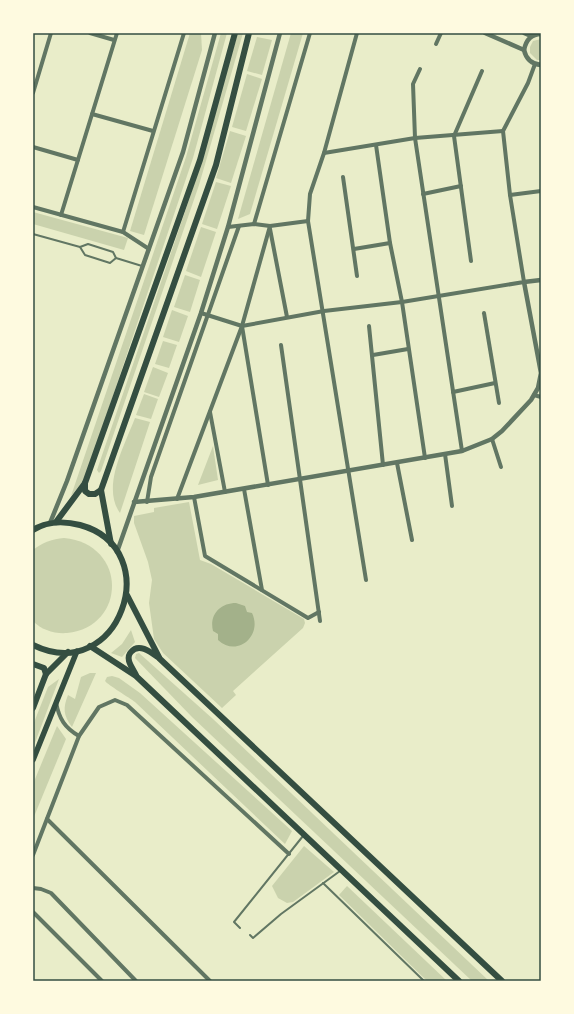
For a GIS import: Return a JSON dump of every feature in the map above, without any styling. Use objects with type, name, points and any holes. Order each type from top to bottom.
[{"type":"highway","points":[[53,523],[85,482],[200,160],[235,33]]},
{"type":"highway","points":[[111,544],[101,490],[216,165],[249,33]]},
{"type":"highway","points":[[85,482],[85,491],[89,494],[95,494],[101,490]]},
{"type":"highway","points":[[33,530],[53,523],[72,523],[86,527],[100,534],[117,552],[124,565],[127,580],[127,595],[123,611],[115,625],[104,637],[90,646],[77,651],[54,652],[33,645]]},
{"type":"highway","points":[[127,595],[160,659]]},
{"type":"highway","points":[[90,646],[136,676],[459,981]]},
{"type":"highway","points":[[136,676],[128,660],[129,654],[134,649],[139,647],[145,649],[160,659],[502,981]]},
{"type":"highway","points":[[33,708],[46,674],[68,652]]},
{"type":"highway","points":[[33,664],[44,668],[46,674]]},
{"type":"main road","points":[[33,760],[77,651]]},
{"type":"street","points":[[33,92],[51,33]]},
{"type":"street","points":[[90,33],[114,40]]},
{"type":"street","points":[[61,215],[117,33]]},
{"type":"street","points":[[124,232],[153,131],[184,33]]},
{"type":"street","points":[[53,523],[183,152],[215,33]]},
{"type":"street","points":[[117,552],[201,313],[228,227],[280,33]]},
{"type":"street","points":[[254,224],[310,33]]},
{"type":"street","points":[[357,33],[324,153],[310,194],[308,221],[324,311],[366,580]]},
{"type":"street","points":[[436,44],[441,33]]},
{"type":"street","points":[[485,33],[524,50]]},
{"type":"street","points":[[524,33],[532,36],[541,34]]},
{"type":"street","points":[[532,36],[525,44],[524,50],[527,59],[535,64],[541,65]]},
{"type":"street","points":[[134,502],[194,497],[462,452],[492,439],[502,431],[534,395],[538,388],[541,373],[510,195],[503,131],[528,83],[535,64]]},
{"type":"street","points":[[420,69],[413,84],[415,138],[462,452]]},
{"type":"street","points":[[471,261],[454,136],[482,71]]},
{"type":"street","points":[[92,114],[153,131]]},
{"type":"street","points":[[324,153],[376,146],[415,138],[503,131]]},
{"type":"street","points":[[376,146],[390,243],[402,302],[425,458]]},
{"type":"street","points":[[33,147],[78,160]]},
{"type":"street","points":[[344,177],[358,276]]},
{"type":"street","points":[[423,194],[461,186]]},
{"type":"street","points":[[510,195],[541,191]]},
{"type":"street","points":[[33,207],[124,232],[149,249]]},
{"type":"street","points":[[228,227],[254,224],[270,226],[308,221]]},
{"type":"street","points":[[147,502],[152,477],[239,226]]},
{"type":"street","points":[[270,226],[287,317]]},
{"type":"street","points":[[177,499],[242,326],[270,226]]},
{"type":"street","points":[[354,249],[390,243]]},
{"type":"street","points":[[201,313],[242,326],[324,311],[402,302],[541,280]]},
{"type":"street","points":[[484,313],[499,403]]},
{"type":"street","points":[[242,326],[268,484]]},
{"type":"street","points":[[369,326],[383,465]]},
{"type":"street","points":[[280,345],[320,621]]},
{"type":"street","points":[[373,355],[408,349]]},
{"type":"street","points":[[453,392],[495,383]]},
{"type":"street","points":[[534,395],[541,397]]},
{"type":"street","points":[[210,412],[225,492]]},
{"type":"street","points":[[492,439],[501,467]]},
{"type":"street","points":[[445,454],[452,506]]},
{"type":"street","points":[[397,463],[412,540]]},
{"type":"street","points":[[244,489],[262,590]]},
{"type":"street","points":[[194,497],[205,556],[308,618],[319,612]]},
{"type":"street","points":[[56,700],[58,715],[66,729],[79,736]]},
{"type":"street","points":[[33,855],[79,736],[99,707],[115,700],[127,705],[289,854]]},
{"type":"street","points":[[47,819],[210,981]]},
{"type":"street","points":[[33,888],[51,893],[136,981]]},
{"type":"street","points":[[33,912],[102,981]]},
{"type":"lane","points":[[33,234],[80,247],[88,244],[113,252],[116,258],[143,266]]},
{"type":"lane","points":[[80,247],[85,255],[110,263],[116,258]]},
{"type":"lane","points":[[240,928],[234,922],[304,835]]},
{"type":"lane","points":[[250,935],[253,938],[281,914],[341,870]]},
{"type":"lane","points":[[323,883],[424,981]]},
{"type":"shaded area","points":[[190,33],[201,33],[202,50],[144,235],[130,231]]},
{"type":"shaded area","points":[[221,33],[227,33],[193,158],[90,464],[84,480],[71,496],[186,157]]},
{"type":"shaded area","points":[[238,33],[243,33],[199,185],[101,471],[99,473],[97,470],[190,197]]},
{"type":"shaded area","points":[[291,33],[303,33],[250,214],[238,219]]},
{"type":"shaded area","points":[[257,37],[272,40],[262,75],[247,71]]},
{"type":"shaded area","points":[[541,39],[541,60],[537,60],[530,53],[530,47],[533,41]]},
{"type":"shaded area","points":[[247,74],[262,79],[246,131],[232,127]]},
{"type":"shaded area","points":[[230,131],[246,136],[231,183],[216,178]]},
{"type":"shaded area","points":[[216,182],[231,186],[217,229],[202,224]]},
{"type":"shaded area","points":[[33,212],[128,238],[124,250],[33,224]]},
{"type":"shaded area","points":[[201,227],[216,232],[201,277],[186,271]]},
{"type":"shaded area","points":[[185,275],[200,280],[190,312],[174,307]]},
{"type":"shaded area","points":[[172,310],[188,316],[179,342],[163,337]]},
{"type":"shaded area","points":[[163,341],[177,345],[169,368],[155,364]]},
{"type":"shaded area","points":[[153,367],[168,373],[159,397],[144,392]]},
{"type":"shaded area","points":[[144,394],[158,399],[151,419],[136,415]]},
{"type":"shaded area","points":[[135,418],[150,422],[120,513],[115,503],[113,491],[114,479],[121,453]]},
{"type":"shaded area","points":[[213,446],[218,480],[198,485]]},
{"type":"shaded area","points":[[189,502],[200,560],[211,564],[304,619],[305,623],[303,628],[233,691],[236,695],[222,708],[163,653],[154,639],[149,603],[152,580],[148,562],[134,523],[134,516],[154,512],[154,508]]},
{"type":"shaded area","points":[[64,538],[85,544],[100,555],[109,569],[112,586],[109,602],[101,616],[87,627],[67,633],[53,632],[44,629],[33,621],[33,550],[48,541]]},
{"type":"shaded area","points":[[236,603],[245,606],[247,612],[252,613],[254,629],[246,642],[233,647],[225,645],[218,640],[218,634],[213,631],[212,625],[214,615],[217,611],[225,605]]},
{"type":"shaded area","points":[[131,630],[135,642],[122,657],[111,653],[122,644]]},
{"type":"shaded area","points":[[139,653],[213,719],[489,981],[472,981],[192,717],[135,658],[136,654]]},
{"type":"shaded area","points":[[90,673],[96,673],[72,727],[65,715],[66,700],[68,695],[75,699],[81,677]]},
{"type":"shaded area","points":[[112,676],[119,678],[140,693],[292,831],[285,844],[135,702],[105,681],[107,677]]},
{"type":"shaded area","points":[[59,679],[33,748],[33,725],[48,687]]},
{"type":"shaded area","points":[[57,726],[66,739],[33,819],[33,784]]},
{"type":"shaded area","points":[[304,846],[334,872],[293,902],[287,903],[278,898],[272,886]]},
{"type":"shaded area","points":[[347,886],[447,981],[427,981],[339,895]]}]
